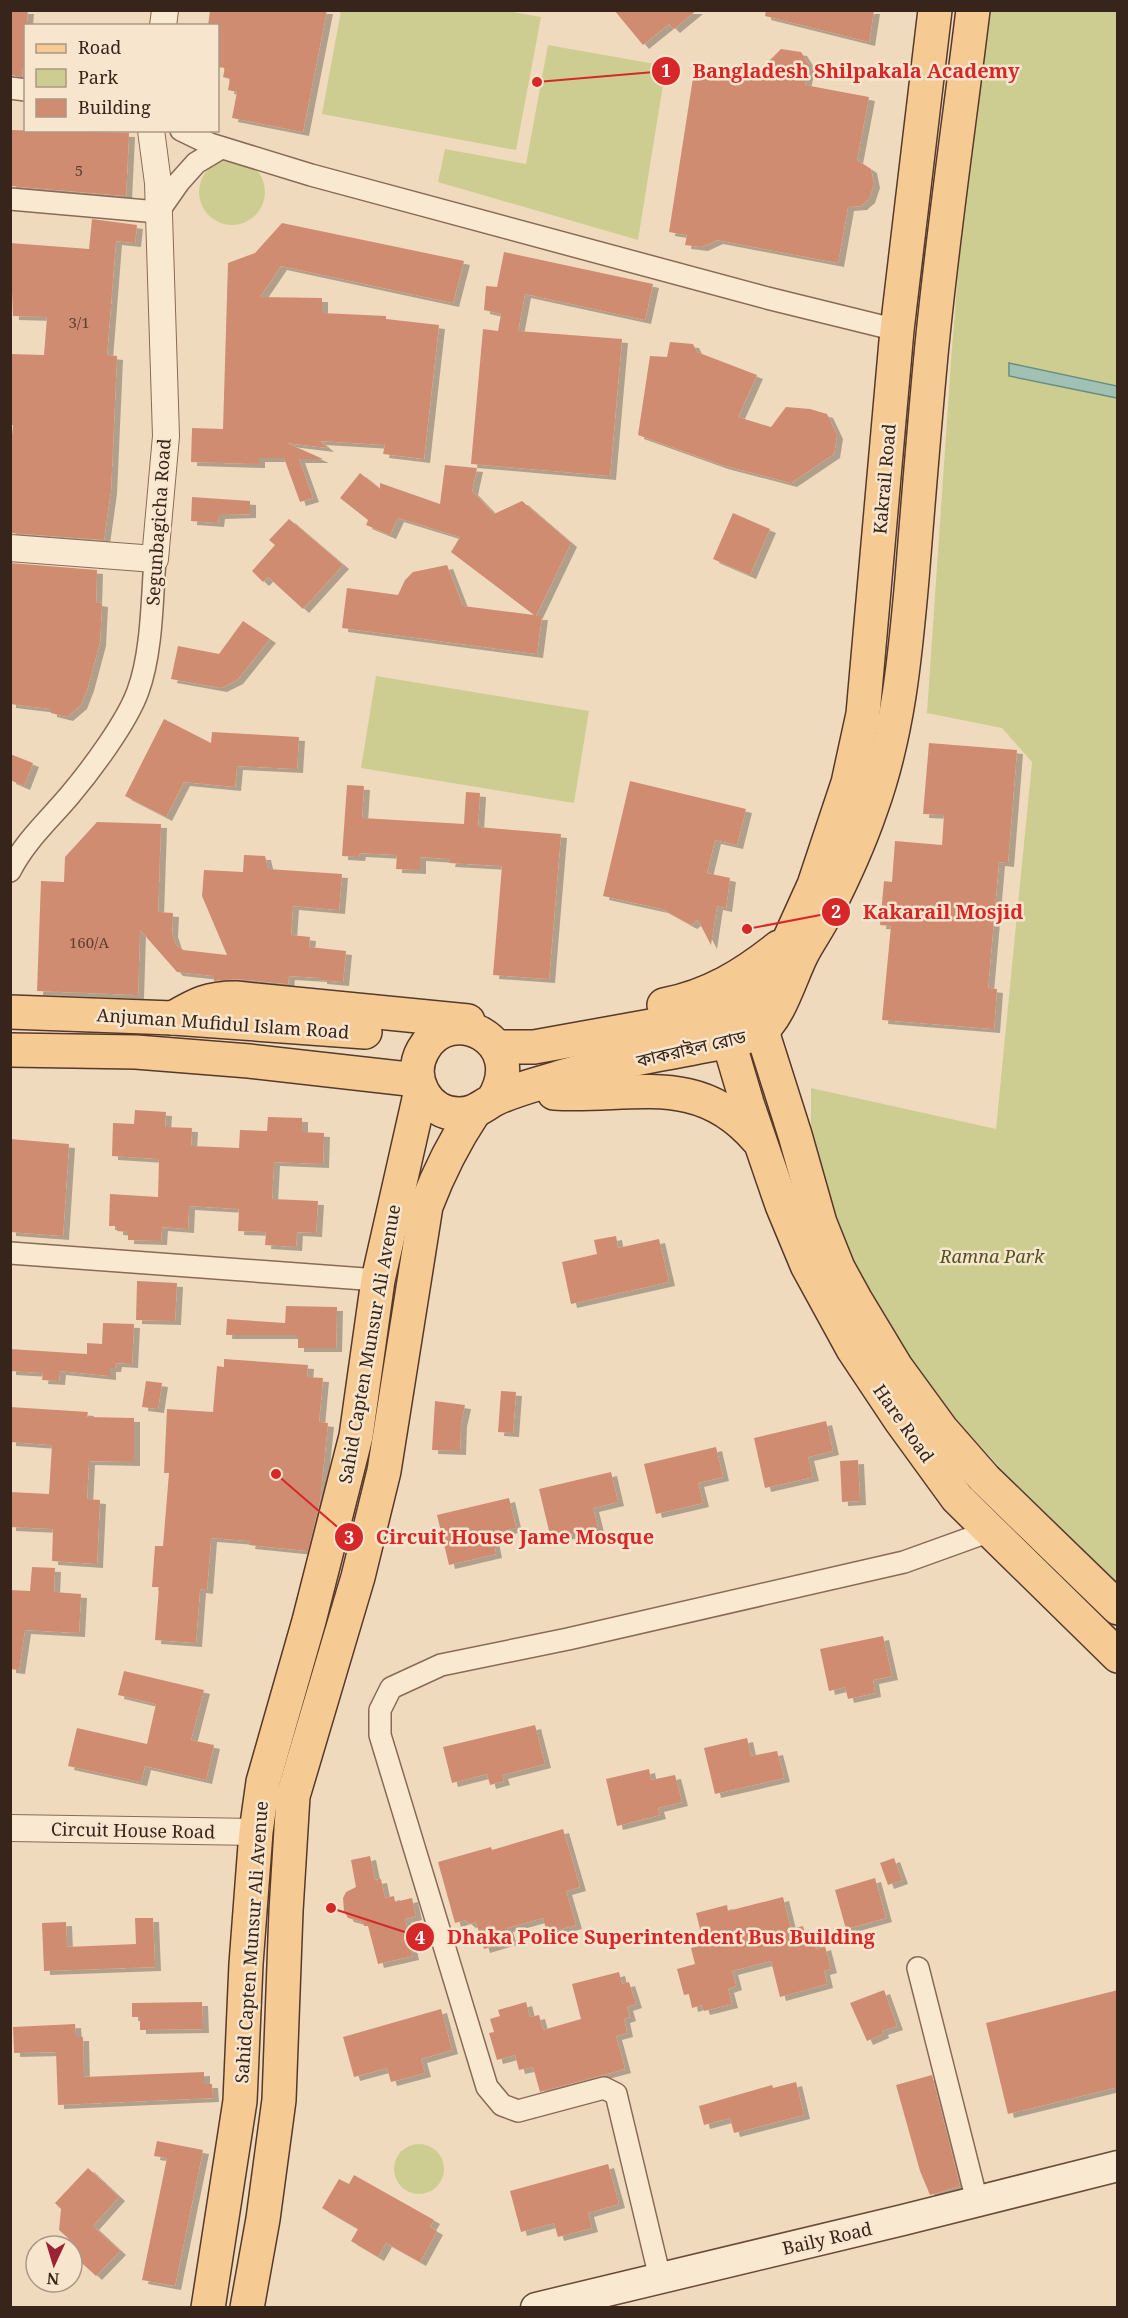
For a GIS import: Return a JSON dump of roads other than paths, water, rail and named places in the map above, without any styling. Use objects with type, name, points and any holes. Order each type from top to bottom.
[{"type":"main road","name":"Kakrail Road","points":[[790,938],[814,885],[840,812],[863,714],[897,330],[935,10]]},
{"type":"main road","name":"Kakrail Road","points":[[825,916],[872,808],[897,713],[905,660],[933,333],[973,10]]},
{"type":"main road","name":"কাকরাইল রোড","points":[[484,1035],[534,1047],[724,1027],[762,1030],[775,1013],[800,957],[825,916]]},
{"type":"main road","points":[[786,1108],[784,1087],[786,1041],[825,916]]},
{"type":"main road","name":"কাকরাইল রোড","points":[[496,1101],[568,1075],[724,1027],[753,1000],[767,981],[790,938]]},
{"type":"main road","points":[[173,1018],[192,1006],[213,998],[236,998],[484,1035],[511,1028],[543,1028],[668,1005],[732,982],[790,938]]},
{"type":"main road","points":[[753,1000],[820,1223],[838,1268],[896,1367],[942,1430],[985,1479],[1113,1604],[1083,1623]]},
{"type":"main road","name":"Anjuman Mufidul Islam Road","points":[[10,1012],[173,1018],[435,1036],[447,1030],[461,1028],[475,1030],[484,1035]]},
{"type":"main road","name":"Hare Road","points":[[724,1027],[782,1205],[807,1265],[853,1349],[901,1421],[957,1498],[1118,1656]]},
{"type":"main road","name":"Sahid Capten Munsur Ali Avenue","points":[[247,2307],[264,2219],[279,2100],[293,1797],[358,1577],[384,1471],[426,1206],[436,1178],[452,1147],[496,1101],[504,1074],[502,1060],[484,1035]]},
{"type":"main road","name":"Sahid Capten Munsur Ali Avenue","points":[[208,2307],[240,2101],[246,1964],[256,1832],[263,1782],[312,1610],[356,1436],[378,1280],[412,1137],[419,1085],[420,1056],[435,1036]]},
{"type":"main road","name":"Anjuman Mufidul Islam Road","points":[[10,1050],[136,1052],[363,1073],[419,1085]]},
{"type":"main road","points":[[363,1073],[388,1089],[395,1098],[399,1121],[393,1173],[395,1201]]},
{"type":"main road","points":[[419,1085],[428,1100],[449,1113],[496,1101],[558,1093],[670,1091],[720,1107],[735,1116],[760,1143]]},
{"type":"main road","name":"Baily Road","points":[[536,2307],[1118,2166]]},
{"type":"street","name":"Segunbagicha Road","points":[[10,871],[31,837],[70,794],[131,708],[139,690],[148,641],[166,436],[158,175],[151,132]]},
{"type":"street","points":[[187,132],[311,175],[767,298],[897,330]]},
{"type":"street","points":[[10,199],[158,212],[179,182],[215,141]]},
{"type":"street","points":[[10,548],[155,559]]},
{"type":"street","points":[[10,1253],[378,1280]]},
{"type":"street","points":[[660,2278],[616,2094],[604,2088],[518,2111],[502,2105],[487,2087],[380,1735],[380,1710],[391,1688],[441,1665],[580,1636],[904,1562],[990,1531]]},
{"type":"street","name":"Circuit House Road","points":[[10,1828],[256,1832]]},
{"type":"street","points":[[918,1968],[977,2201]]},
{"type":"place","name":"Bangladesh Shilpakala Academy","points":[[537,82]]},
{"type":"place","name":"Kakarail Mosjid","points":[[747,929]]},
{"type":"place","name":"Circuit House Jame Mosque","points":[[276,1474]]},
{"type":"place","name":"Dhaka Police Superintendent Bus Building","points":[[331,1908]]},
{"type":"park label","name":"Ramna Park","points":[[992,1256]]}]
